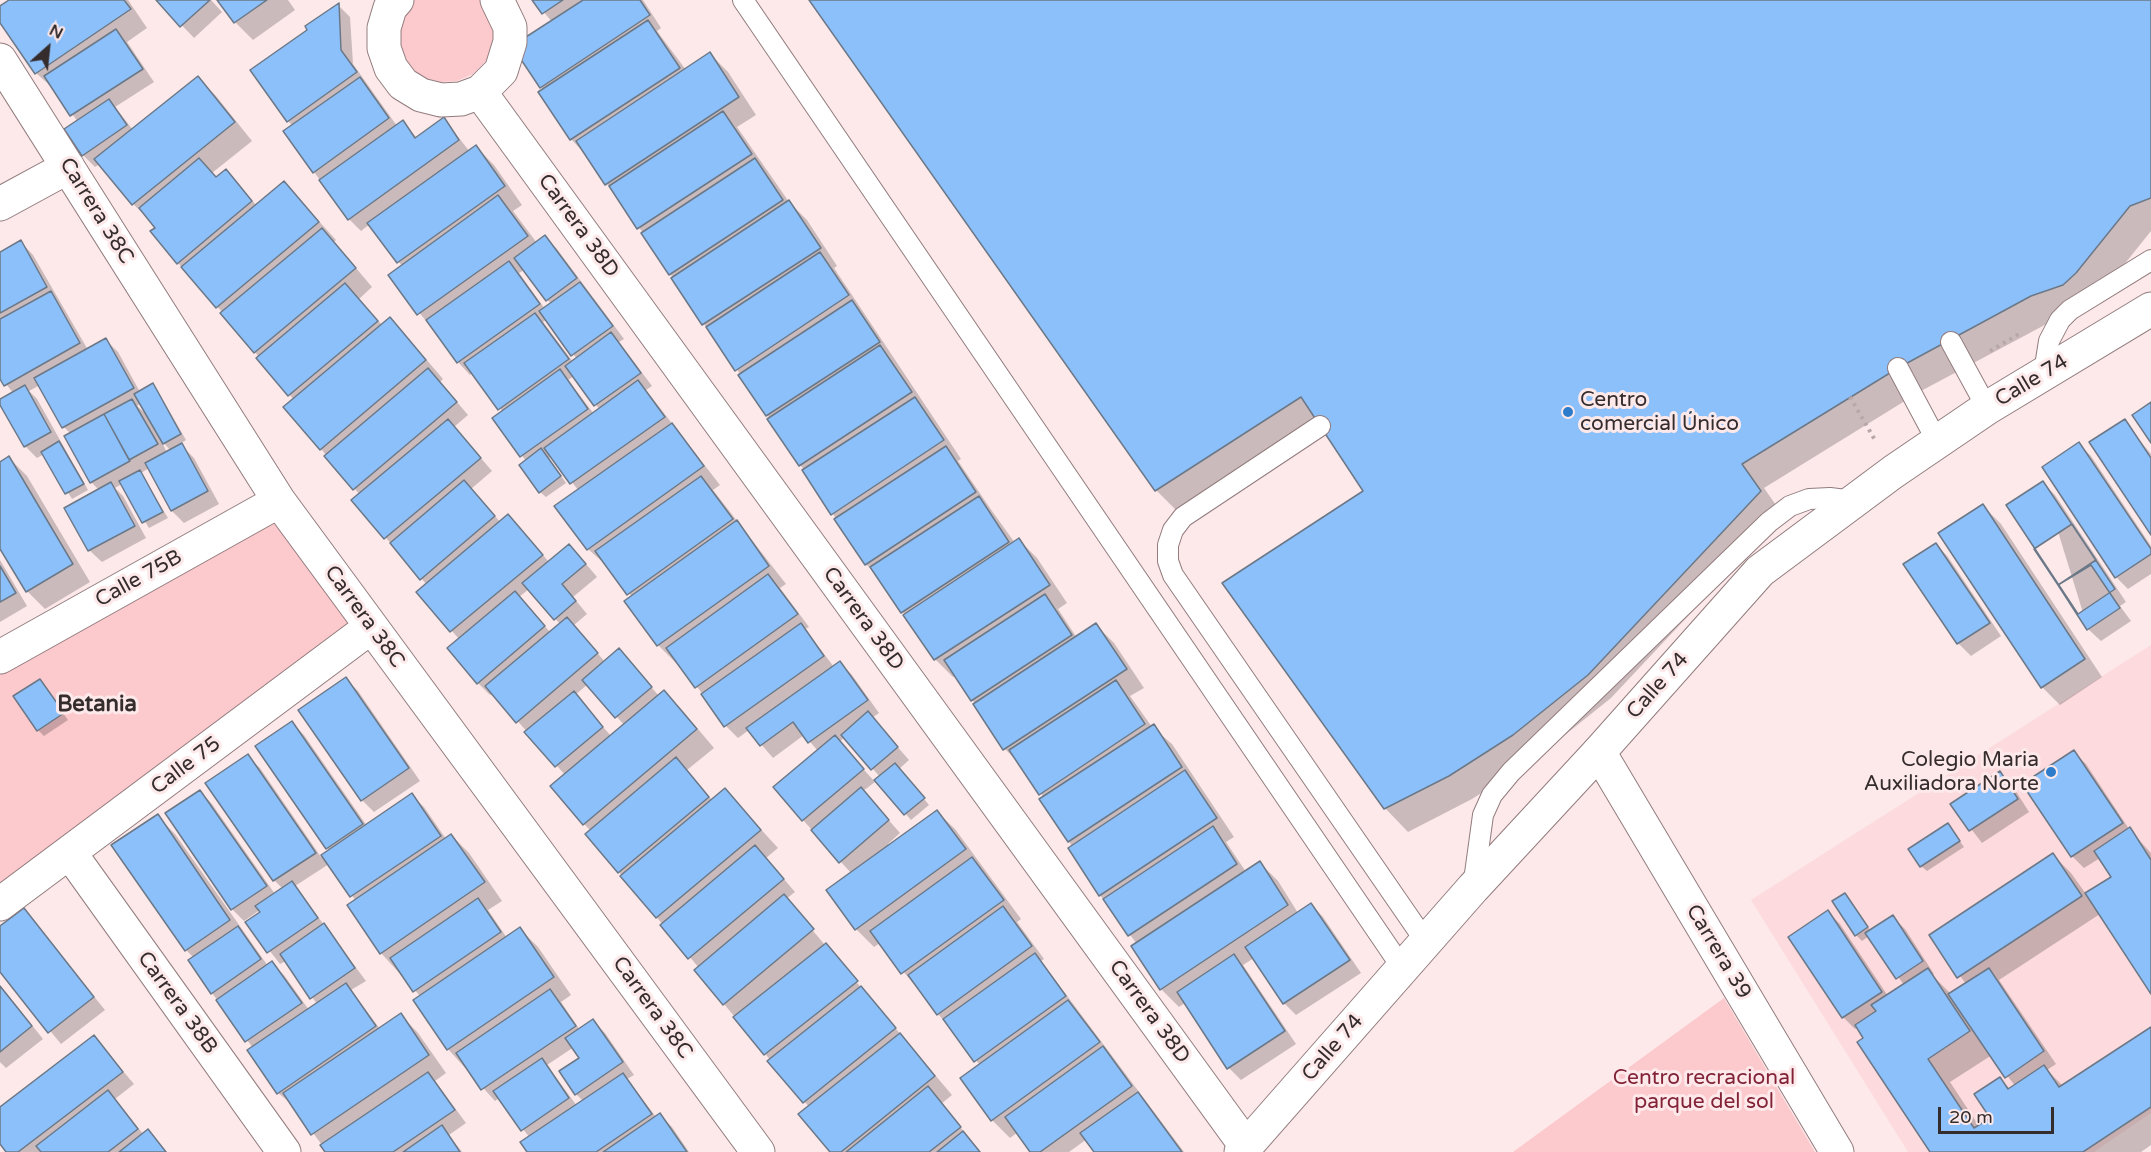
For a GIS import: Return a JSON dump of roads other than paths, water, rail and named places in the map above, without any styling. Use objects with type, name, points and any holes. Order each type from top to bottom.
[{"type":"street","points":[[397,0],[390,9],[384,28],[384,48],[391,68],[404,84],[421,95],[441,100],[462,99],[480,92],[501,71],[510,42],[510,27],[497,0]]},
{"type":"street","name":"Carrera 38C","points":[[0,60],[279,501],[758,1152]]},
{"type":"street","name":"Carrera 38D","points":[[480,92],[1244,1149]]},
{"type":"street","points":[[0,204],[68,167]]},
{"type":"street","name":"Calle 74","points":[[1244,1149],[1473,888],[1599,752],[1760,571],[1893,472],[1987,408],[2151,309]]},
{"type":"street","name":"Calle 75B","points":[[0,657],[279,501]]},
{"type":"street","name":"Calle 75","points":[[0,904],[371,627]]},
{"type":"street","name":"Carrera 39","points":[[1599,752],[1838,1152]]},
{"type":"street","name":"Carrera 38B","points":[[70,853],[284,1152]]},
{"type":"lane","points":[[743,0],[1403,969]]},
{"type":"lane","points":[[2044,373],[2049,341],[2060,320],[2070,310],[2151,260]]},
{"type":"lane","points":[[1951,342],[1987,408]]},
{"type":"lane","points":[[1898,368],[1938,443]]},
{"type":"lane","points":[[1320,426],[1183,517],[1173,530],[1168,545],[1168,561],[1173,575],[1426,942]]},
{"type":"lane","points":[[1473,888],[1483,815],[1492,795],[1511,772],[1769,522],[1790,506],[1809,500],[1830,498],[1853,501]]},
{"type":"place","name":"Centro comercial Único","points":[[1568,412]]},
{"type":"place","name":"Colegio Maria Auxiliadora Norte","points":[[2051,772]]},
{"type":"district","name":"Betania","points":[[97,705]]},
{"type":"park label","name":"Centro recracional parque del sol","points":[[1704,1090]]}]
